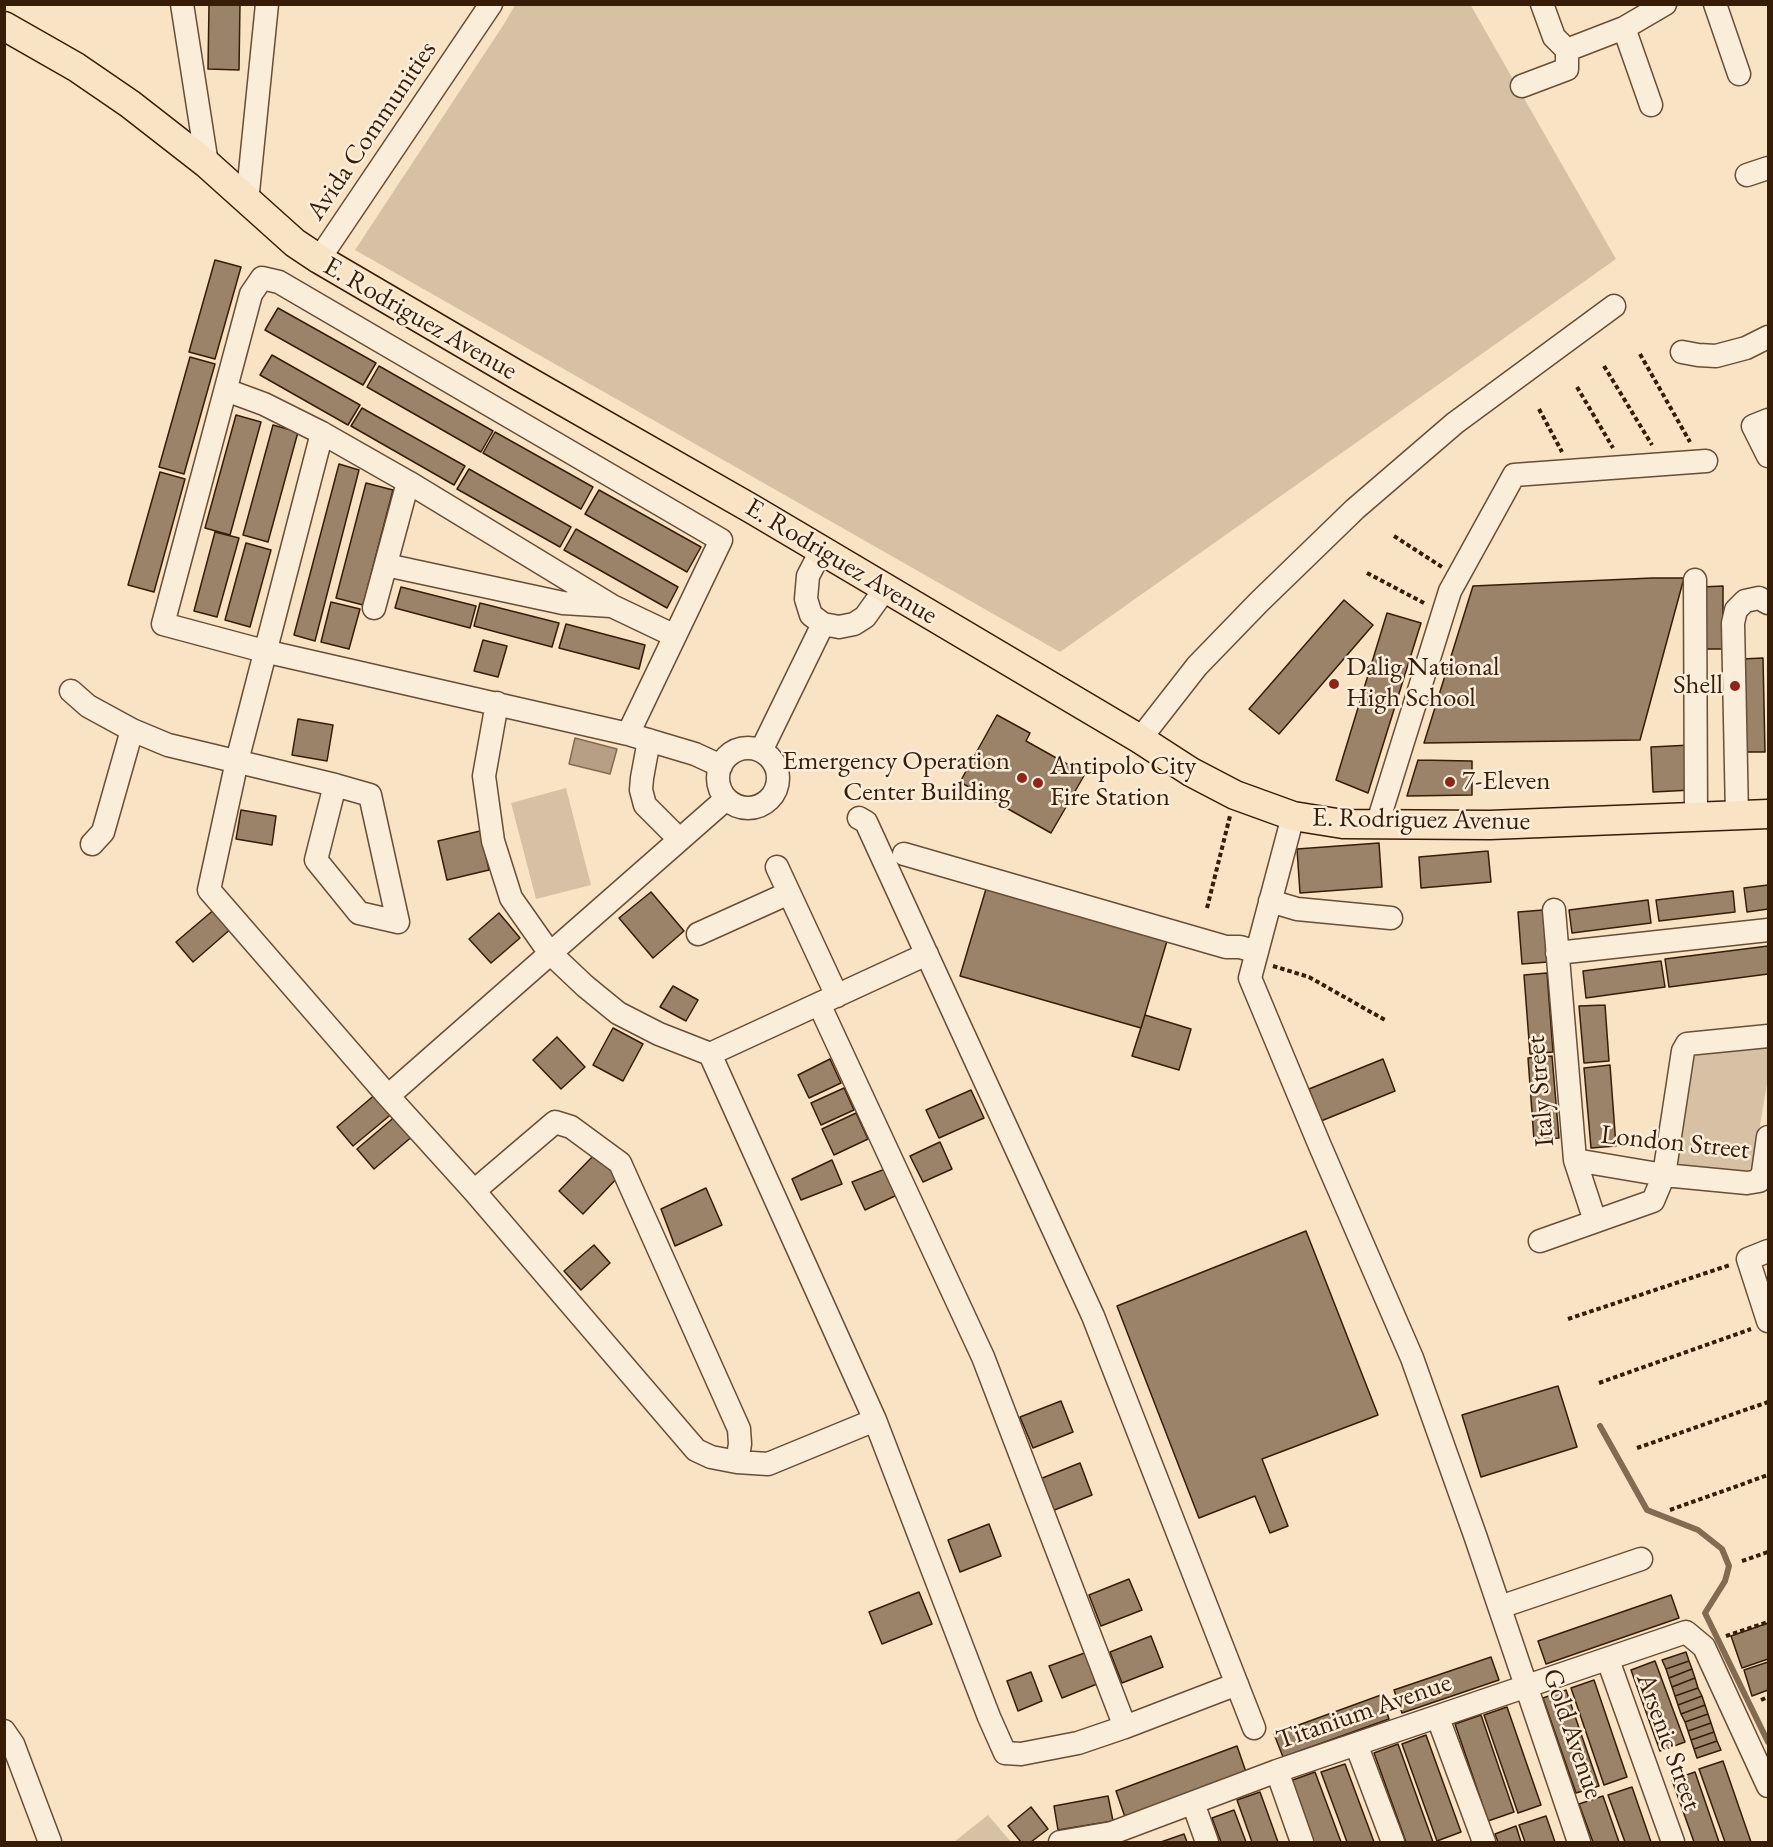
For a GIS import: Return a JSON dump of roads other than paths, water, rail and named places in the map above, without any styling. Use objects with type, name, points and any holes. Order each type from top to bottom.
[{"type":"main road","name":"E. Rodriguez Avenue","points":[[4,26],[76,67],[130,104],[207,164],[247,202],[319,259],[821,551],[1140,739],[1191,772],[1235,795],[1311,821],[1343,824],[1490,825],[1768,814]]},
{"type":"street","points":[[182,4],[207,164]]},
{"type":"street","points":[[247,202],[267,4]]},
{"type":"street","points":[[1522,86],[1567,69],[1567,50],[1554,37],[1542,4]]},
{"type":"street","points":[[1567,50],[1624,28],[1665,4]]},
{"type":"street","points":[[1715,4],[1739,74]]},
{"type":"street","name":"Avida Communities","points":[[319,259],[487,6]]},
{"type":"street","points":[[1624,28],[1651,105]]},
{"type":"street","points":[[1747,176],[1768,168]]},
{"type":"street","points":[[679,839],[645,805],[641,790],[638,737],[675,636],[721,540],[279,282],[262,278],[251,294],[163,624],[264,651],[638,737],[695,754],[720,766]]},
{"type":"street","points":[[1140,739],[1197,666],[1355,509],[1455,423],[1614,306]]},
{"type":"street","points":[[1682,352],[1698,356],[1716,356],[1746,348],[1768,337]]},
{"type":"street","points":[[226,390],[264,404],[322,434],[408,482],[612,606],[675,636]]},
{"type":"street","points":[[1768,420],[1752,426],[1768,456]]},
{"type":"street","points":[[322,434],[264,651],[208,890],[474,1191],[696,1450],[711,1457],[768,1464],[875,1420]]},
{"type":"street","points":[[1377,825],[1450,591],[1514,475],[1703,461]]},
{"type":"street","points":[[374,608],[408,482]]},
{"type":"street","points":[[821,551],[808,576],[806,599],[811,615],[823,624],[840,627],[854,624],[865,617],[885,589]]},
{"type":"street","points":[[386,565],[563,603],[612,606]]},
{"type":"street","points":[[1695,580],[1695,818]]},
{"type":"street","points":[[1737,816],[1733,623],[1736,610],[1745,601],[1759,598],[1768,603]]},
{"type":"street","points":[[761,751],[823,624]]},
{"type":"street","points":[[71,690],[88,706],[132,730],[168,745],[336,785],[370,795],[398,922],[359,913],[316,860],[336,785]]},
{"type":"street","points":[[496,703],[484,776],[493,841],[511,898],[549,952],[618,1013],[659,1034],[710,1054],[875,1420],[1005,1754],[1021,1754],[1078,1743],[1237,1684]]},
{"type":"street","points":[[92,844],[103,832],[132,730]]},
{"type":"street","points":[[747,748],[761,751],[772,760],[778,775],[778,782],[772,796],[761,806],[746,809],[732,804],[726,799],[718,783],[720,766],[734,751],[747,748]]},
{"type":"street","points":[[388,1096],[549,952],[726,799]]},
{"type":"street","name":"Gold Avenue","points":[[1293,816],[1250,978],[1412,1358],[1500,1607],[1579,1842]]},
{"type":"street","points":[[859,818],[866,822],[1093,1316],[1254,1728]]},
{"type":"street","points":[[904,855],[1226,947],[1240,947],[1255,956]]},
{"type":"street","points":[[777,867],[789,893],[828,1000],[983,1356],[1125,1727]]},
{"type":"street","points":[[698,934],[789,893]]},
{"type":"street","points":[[1270,901],[1297,909],[1391,918]]},
{"type":"street","name":"Italy Street","points":[[1554,910],[1575,1160],[1594,1221]]},
{"type":"street","points":[[1557,953],[1768,930]]},
{"type":"street","points":[[710,1054],[927,954]]},
{"type":"street","points":[[1540,1241],[1653,1201],[1664,1175],[1683,1051],[1687,1044],[1768,1036]]},
{"type":"street","points":[[474,1191],[555,1122],[571,1127],[620,1163],[739,1429],[740,1444],[737,1462]]},
{"type":"street","name":"London Street","points":[[1575,1160],[1664,1175],[1747,1183],[1759,1181],[1763,1172],[1768,1137]]},
{"type":"street","points":[[1758,1255],[1763,1324]]},
{"type":"street","points":[[1500,1607],[1641,1559]]},
{"type":"street","name":"Titanium Avenue","points":[[1060,1842],[1114,1838],[1193,1803],[1277,1771],[1686,1632],[1704,1647],[1768,1786]]},
{"type":"street","name":"Arsenic Street","points":[[1608,1660],[1673,1842]]},
{"type":"street","points":[[1438,1718],[1484,1842]]},
{"type":"street","points":[[4,1731],[13,1744],[50,1842]]},
{"type":"street","points":[[1356,1744],[1393,1842]]},
{"type":"street","points":[[1277,1771],[1302,1842]]},
{"type":"street","points":[[1193,1803],[1207,1842]]},
{"type":"waterway","points":[[1600,1426],[1647,1510],[1698,1530],[1722,1549],[1729,1566],[1725,1581],[1705,1613],[1768,1742]]},
{"type":"place","name":"Dalig National High School","points":[[1334,684]]},
{"type":"place","name":"Shell","points":[[1735,686]]},
{"type":"place","name":"Emergency Operation Center Building","points":[[1022,778]]},
{"type":"place","name":"7-Eleven","points":[[1450,782]]},
{"type":"place","name":"Antipolo City Fire Station","points":[[1038,783]]}]
